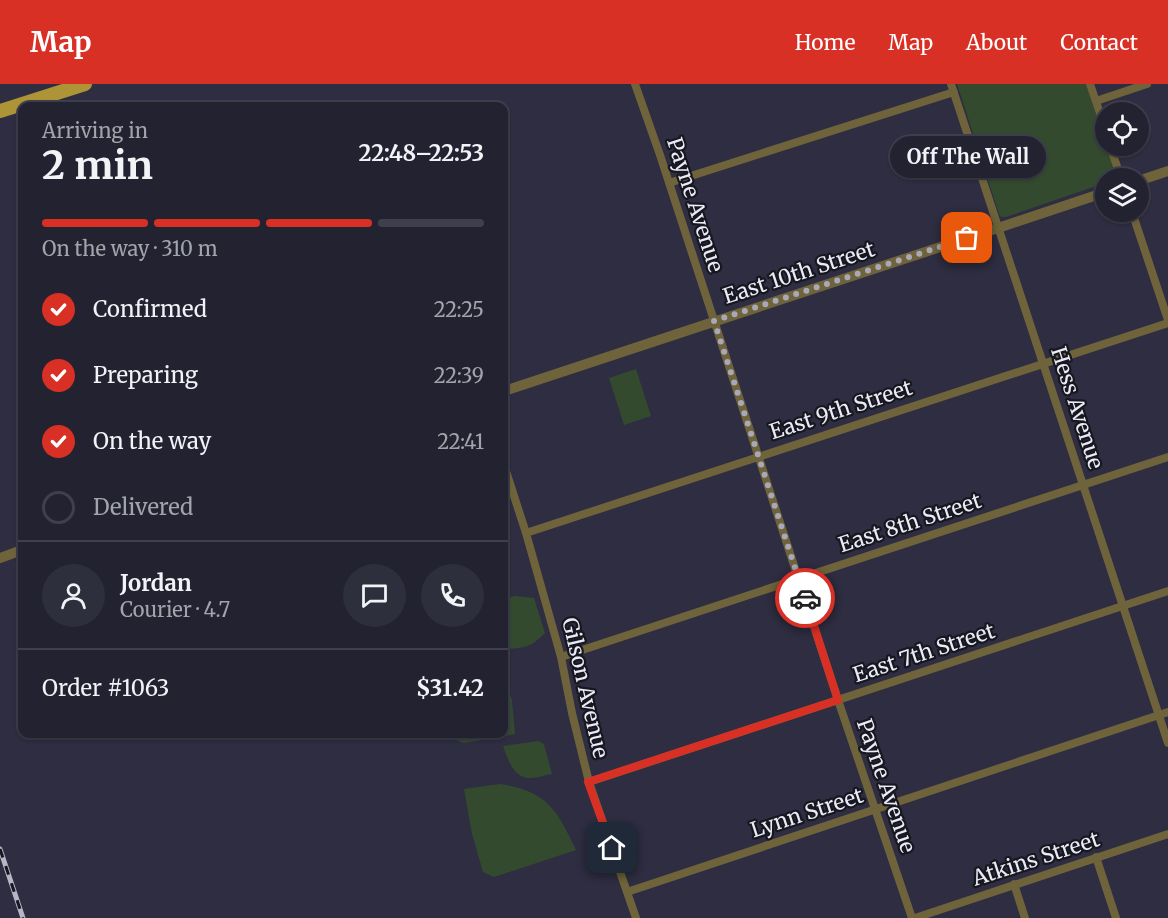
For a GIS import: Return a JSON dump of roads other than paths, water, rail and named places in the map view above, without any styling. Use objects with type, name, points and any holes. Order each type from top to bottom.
[{"type":"main road","points":[[28,102],[85,84]]},
{"type":"main road","points":[[0,111],[18,105]]},
{"type":"street","name":"Payne Avenue","points":[[635,84],[838,700],[914,918]]},
{"type":"street","points":[[1090,84],[1096,101],[1147,84]]},
{"type":"street","points":[[669,183],[953,88]]},
{"type":"street","name":"Hess Avenue","points":[[953,88],[1168,743]]},
{"type":"street","points":[[1149,177],[1168,171]]},
{"type":"street","name":"East 10th Street","points":[[508,390],[1095,196]]},
{"type":"street","points":[[1135,222],[1168,321]]},
{"type":"street","name":"East 9th Street","points":[[526,533],[1168,321]]},
{"type":"street","name":"East 8th Street","points":[[561,657],[1168,458]]},
{"type":"street","name":"Gilson Avenue","points":[[508,477],[561,657],[588,782],[636,918]]},
{"type":"street","points":[[0,558],[18,551]]},
{"type":"street","name":"East 7th Street","points":[[588,782],[1168,591]]},
{"type":"street","name":"Lynn Street","points":[[627,892],[1168,712]]},
{"type":"street","name":"Atkins Street","points":[[914,918],[1168,834]]},
{"type":"street","points":[[1096,857],[1116,918]]},
{"type":"street","points":[[1014,884],[1025,918]]},
{"type":"railway","points":[[0,849],[23,918]]},
{"type":"place","name":"Off The Wall","points":[[967,238]]}]
